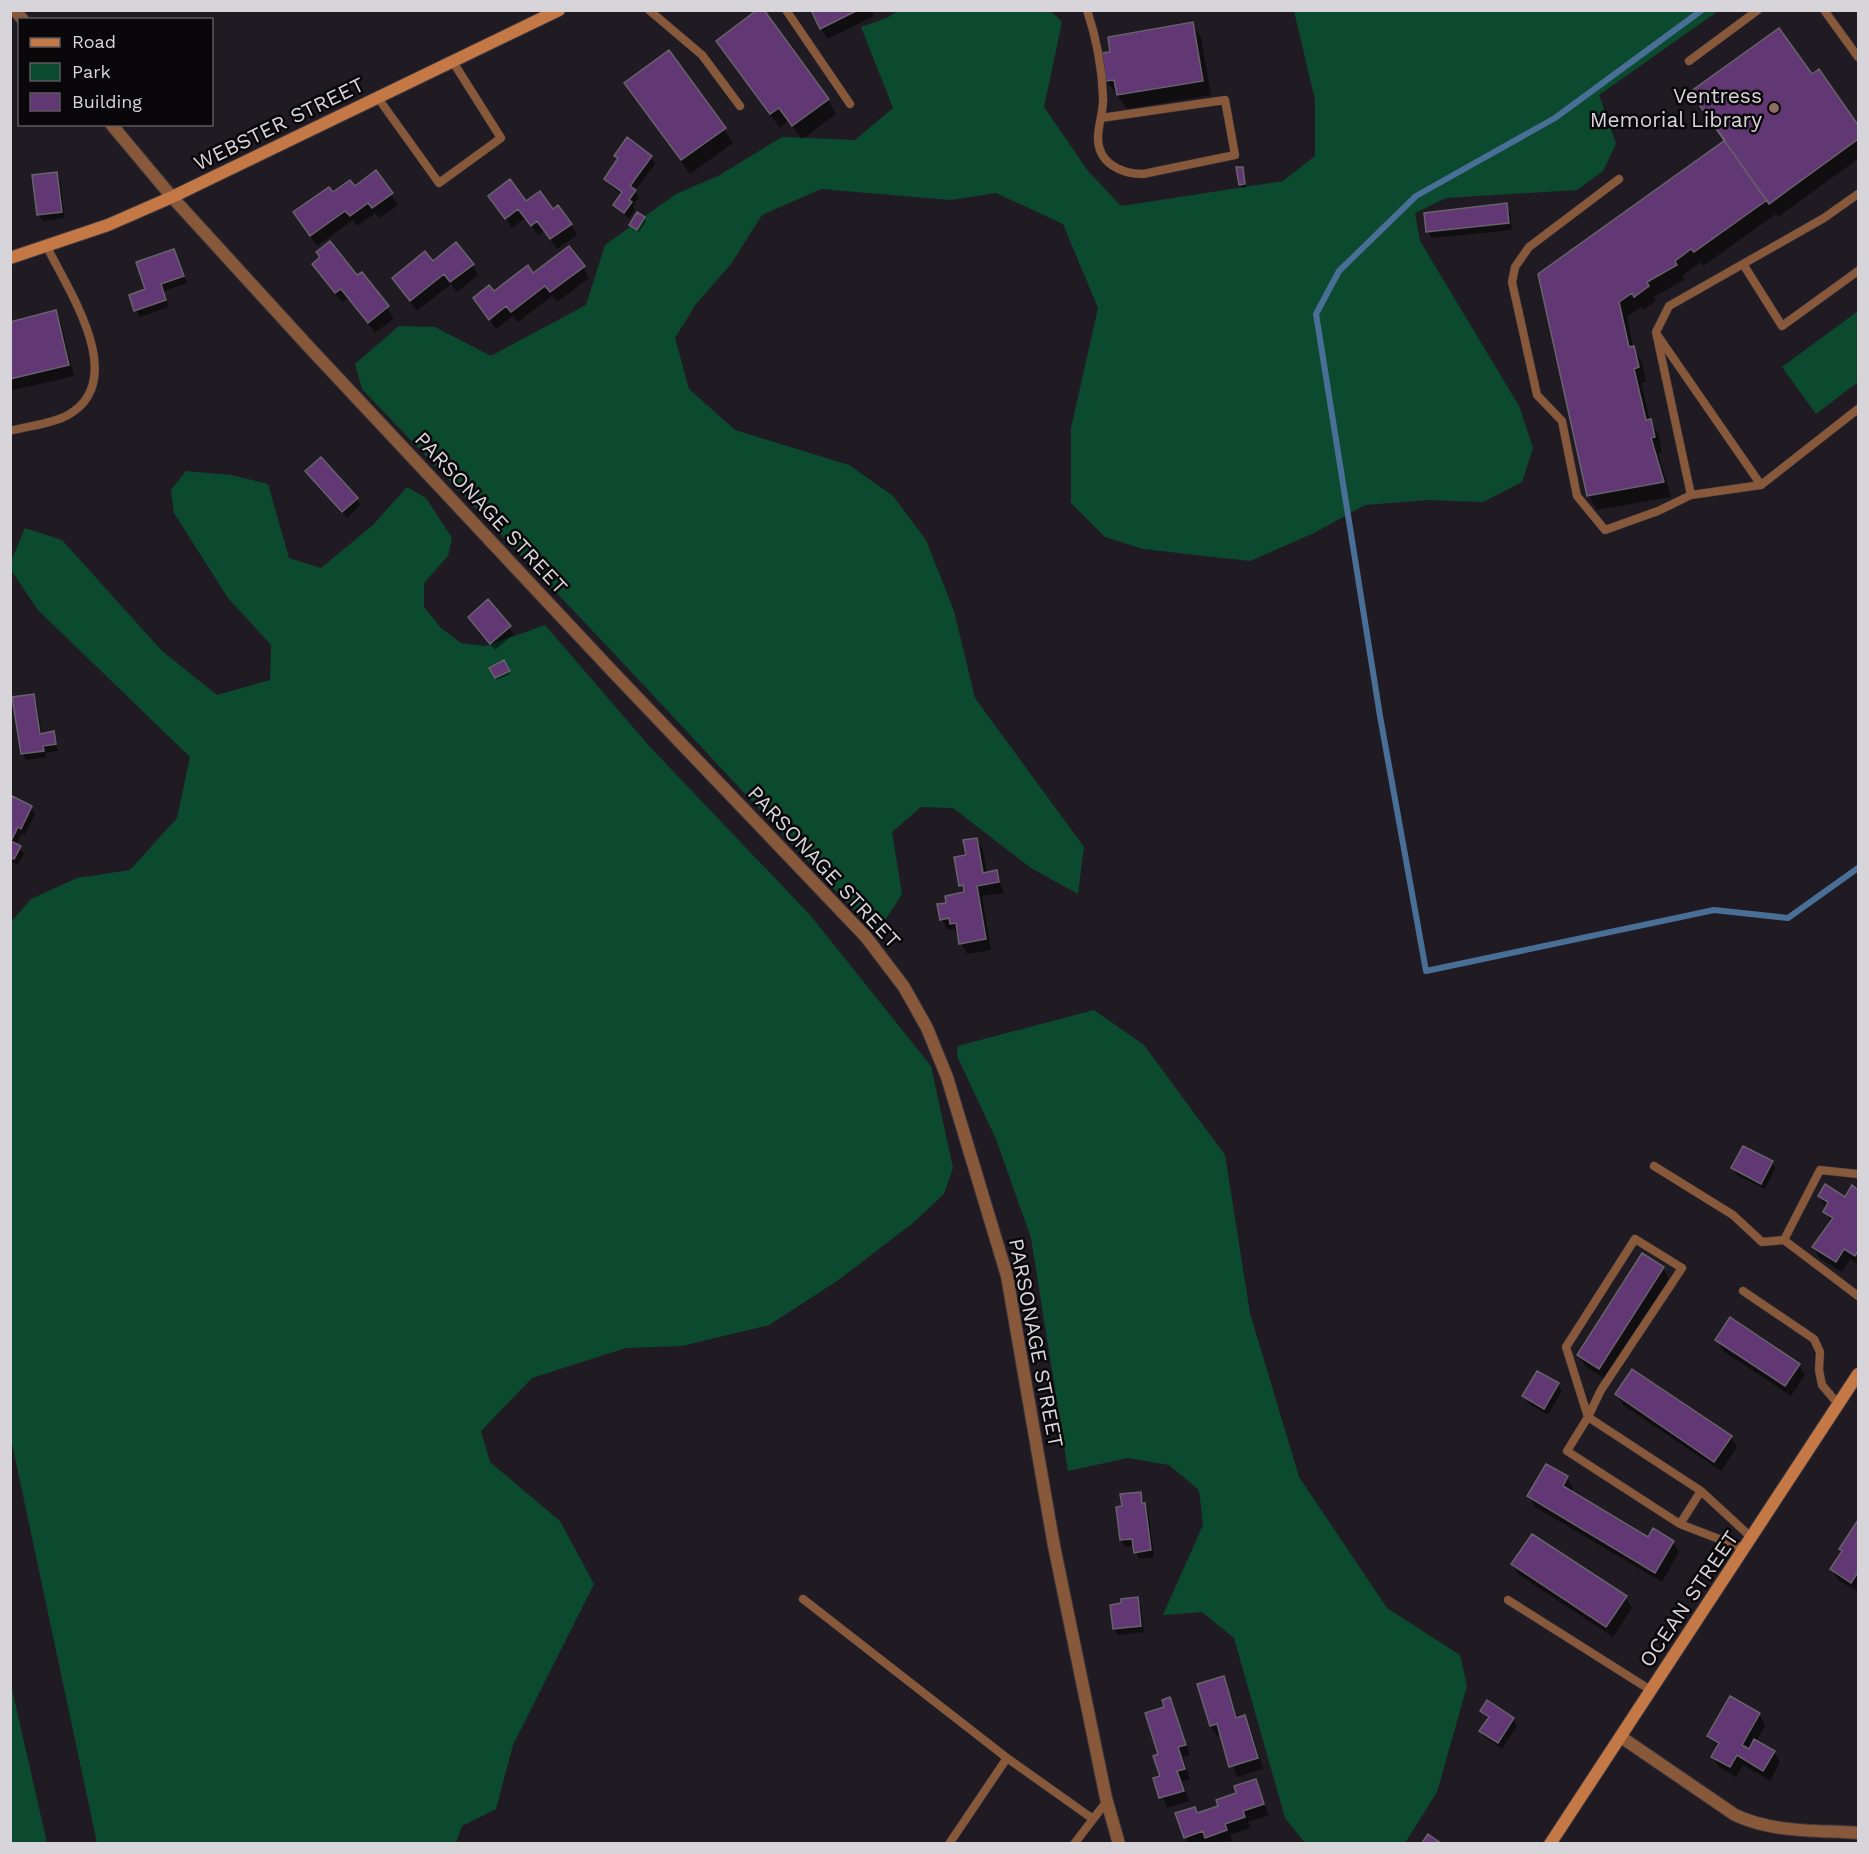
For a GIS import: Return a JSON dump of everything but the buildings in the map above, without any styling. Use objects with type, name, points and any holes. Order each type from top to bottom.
[{"type":"street","name":"WEBSTER STREET","points":[[10,258],[47,247],[172,197],[559,10]]},
{"type":"street","name":"PARSONAGE STREET","points":[[113,126],[172,197],[478,528],[866,937],[904,987],[927,1029],[947,1077],[1006,1276],[1054,1546],[1107,1801],[1119,1844]]},
{"type":"street","name":"OCEAN STREET","points":[[1550,1844],[1858,1374]]},
{"type":"street","points":[[1621,1737],[1735,1815],[1749,1821],[1786,1829],[1858,1833]]},
{"type":"lane","points":[[649,10],[702,55],[740,106]]},
{"type":"lane","points":[[786,10],[850,104]]},
{"type":"lane","points":[[1087,10],[1103,94],[1098,137],[1104,156],[1113,166],[1128,174],[1143,174],[1235,155],[1225,100],[1101,118]]},
{"type":"lane","points":[[1689,61],[1758,10]]},
{"type":"lane","points":[[1824,10],[1858,57]]},
{"type":"lane","points":[[378,98],[439,183],[501,138],[453,62]]},
{"type":"lane","points":[[1618,179],[1529,247],[1515,267],[1512,282],[1537,395],[1562,422],[1577,496],[1605,530],[1658,511],[1691,495],[1761,484],[1858,409]]},
{"type":"lane","points":[[1691,495],[1656,332],[1669,306],[1824,218],[1858,194]]},
{"type":"lane","points":[[10,431],[68,415],[85,399],[96,374],[94,350],[77,306],[47,247]]},
{"type":"lane","points":[[1743,264],[1782,326],[1858,271]]},
{"type":"lane","points":[[1656,332],[1761,484]]},
{"type":"lane","points":[[1654,1166],[1734,1215],[1762,1242],[1784,1240],[1858,1296]]},
{"type":"lane","points":[[1784,1240],[1820,1170],[1858,1174]]},
{"type":"lane","points":[[1745,1549],[1680,1524],[1567,1451],[1588,1418],[1601,1390],[1682,1268],[1635,1239],[1566,1347],[1588,1418],[1701,1491],[1752,1538]]},
{"type":"lane","points":[[1743,1291],[1814,1339],[1820,1352],[1818,1370],[1822,1384],[1839,1404]]},
{"type":"lane","points":[[1680,1524],[1701,1491]]},
{"type":"lane","points":[[803,1599],[1007,1758],[1093,1819]]},
{"type":"lane","points":[[1508,1600],[1652,1691]]},
{"type":"lane","points":[[950,1844],[1007,1758]]},
{"type":"lane","points":[[1074,1844],[1107,1801]]},
{"type":"green space","points":[[898,11],[1051,11],[1062,22],[1044,107],[1088,171],[1121,206],[1283,181],[1315,156],[1315,100],[1294,11],[1718,11],[1599,95],[1616,144],[1603,171],[1577,190],[1446,198],[1415,213],[1420,241],[1519,406],[1533,448],[1522,482],[1483,502],[1428,500],[1365,505],[1312,534],[1250,561],[1143,549],[1105,537],[1071,503],[1071,428],[1098,308],[1063,224],[996,193],[951,200],[821,189],[762,215],[731,264],[696,304],[675,338],[689,389],[735,430],[849,465],[893,496],[926,540],[954,611],[975,698],[1084,847],[1078,894],[1031,868],[953,808],[921,807],[892,832],[902,894],[876,934],[608,647],[362,389],[355,364],[399,326],[435,327],[491,356],[586,305],[605,245],[676,194],[718,176],[782,137],[855,140],[893,108],[861,27],[887,18]]},
{"type":"green space","points":[[1858,311],[1858,382],[1816,414],[1782,367]]},
{"type":"green space","points":[[186,471],[231,475],[268,484],[289,558],[321,568],[373,525],[407,487],[426,498],[452,538],[448,556],[424,583],[424,607],[441,628],[461,643],[486,646],[545,625],[650,747],[810,915],[931,1066],[953,1168],[944,1194],[913,1223],[837,1281],[769,1325],[682,1346],[626,1348],[532,1378],[481,1431],[490,1462],[560,1521],[594,1584],[513,1745],[496,1809],[462,1826],[456,1843],[97,1843],[11,1439],[11,922],[31,899],[77,878],[130,870],[177,818],[190,757],[38,610],[11,570],[11,561],[25,528],[62,540],[162,651],[217,695],[270,680],[271,645],[228,598],[174,513],[171,490]]},
{"type":"green space","points":[[1094,1010],[1144,1045],[1225,1155],[1250,1313],[1299,1477],[1387,1608],[1460,1655],[1467,1686],[1437,1792],[1405,1843],[1305,1843],[1285,1818],[1234,1638],[1202,1612],[1163,1615],[1203,1525],[1199,1490],[1169,1465],[1128,1458],[1068,1471],[1031,1238],[996,1139],[957,1056],[958,1046]]},
{"type":"green space","points":[[11,1685],[47,1843],[11,1843]]},
{"type":"waterway","points":[[1702,10],[1555,118],[1416,196],[1339,271],[1316,314],[1380,716],[1426,971],[1714,910],[1788,918],[1858,868]]},
{"type":"place","name":"Ventress Memorial Library","points":[[1774,108]]}]
